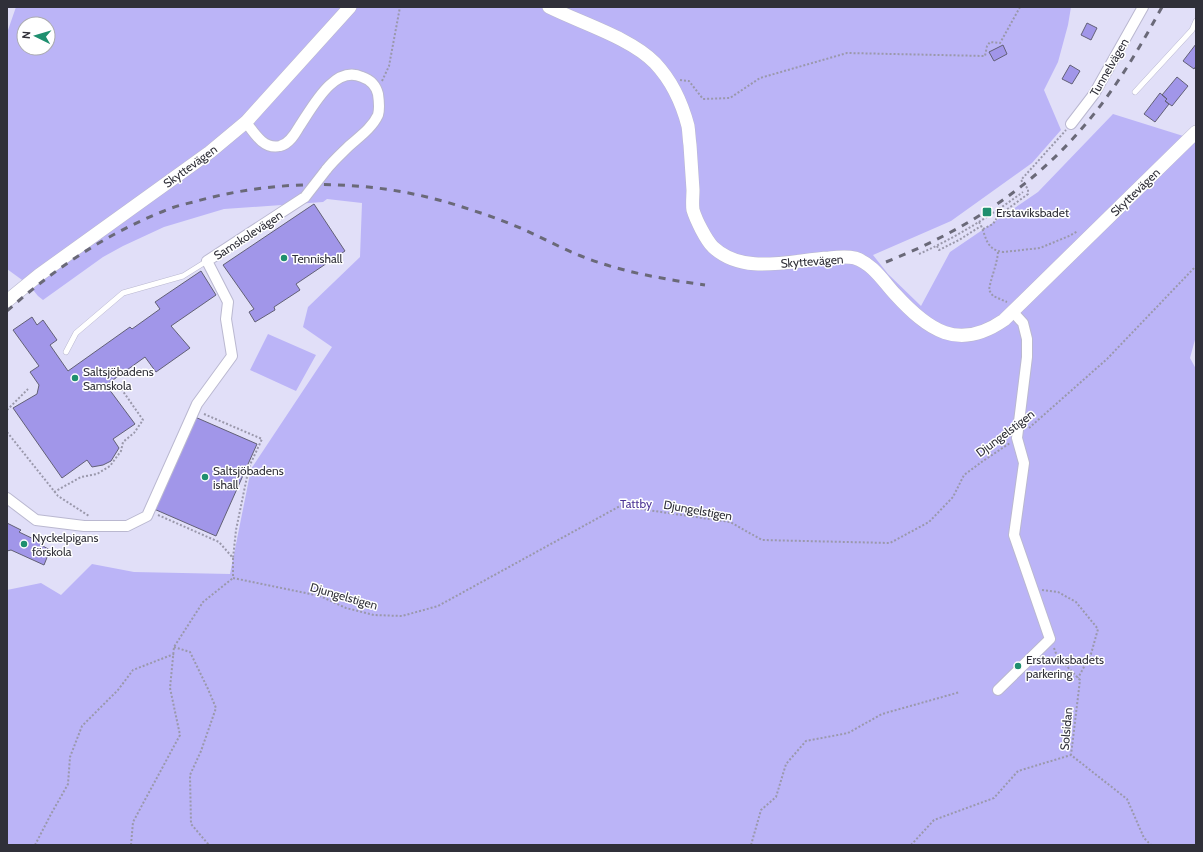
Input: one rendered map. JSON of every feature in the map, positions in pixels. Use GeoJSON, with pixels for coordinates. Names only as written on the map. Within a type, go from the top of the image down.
{"type":"FeatureCollection","features":[{"type":"Feature","properties":{"kind":"street","name":"Skyttevägen"},"geometry":{"type":"LineString","coordinates":[[7,301],[39,275],[210,152],[246,122],[350,7]]}},
{"type":"Feature","properties":{"kind":"street","name":"Skyttevägen"},"geometry":{"type":"LineString","coordinates":[[549,7],[631,44],[654,63],[674,88],[688,126],[692,166],[693,210],[706,239],[723,254],[732,259],[744,262],[766,264],[823,258],[854,258],[873,268],[895,294],[913,312],[930,327],[939,332],[962,336],[977,334],[991,329],[1196,132]]}},
{"type":"Feature","properties":{"kind":"street","name":"Tunnelvägen"},"geometry":{"type":"LineString","coordinates":[[1071,124],[1094,94],[1143,7]]}},
{"type":"Feature","properties":{"kind":"street"},"geometry":{"type":"LineString","coordinates":[[246,122],[263,143],[271,146],[280,146],[288,142],[327,88],[341,76],[361,76],[370,82],[377,91]]}},
{"type":"Feature","properties":{"kind":"street","name":"Samskolevägen"},"geometry":{"type":"LineString","coordinates":[[147,516],[198,404],[232,356],[226,319],[228,302],[207,262],[305,197],[337,157],[360,137],[376,118],[379,111],[377,91]]}},
{"type":"Feature","properties":{"kind":"street"},"geometry":{"type":"LineString","coordinates":[[998,690],[1050,639],[1014,535],[1024,463],[1016,438],[1027,358],[1027,339],[1023,323],[1012,308]]}},
{"type":"Feature","properties":{"kind":"street"},"geometry":{"type":"LineString","coordinates":[[7,498],[36,520],[105,527],[127,526],[147,516]]}},
{"type":"Feature","properties":{"kind":"lane"},"geometry":{"type":"LineString","coordinates":[[1135,92],[1192,30],[1196,21]]}},
{"type":"Feature","properties":{"kind":"lane"},"geometry":{"type":"LineString","coordinates":[[66,352],[76,333],[123,293],[183,276],[207,262]]}},
{"type":"Feature","properties":{"kind":"path"},"geometry":{"type":"LineString","coordinates":[[377,91],[389,66],[400,7]]}},
{"type":"Feature","properties":{"kind":"path"},"geometry":{"type":"LineString","coordinates":[[665,77],[689,81],[703,99],[730,98],[760,78],[847,53],[985,56],[987,46],[990,42],[1000,42],[1020,7]]}},
{"type":"Feature","properties":{"kind":"path"},"geometry":{"type":"LineString","coordinates":[[936,246],[938,250],[992,224],[998,216],[1028,194],[1028,189],[1021,180],[1071,124]]}},
{"type":"Feature","properties":{"kind":"path"},"geometry":{"type":"LineString","coordinates":[[919,254],[994,214],[1023,192]]}},
{"type":"Feature","properties":{"kind":"path"},"geometry":{"type":"LineString","coordinates":[[979,222],[982,228],[983,236],[991,248],[1004,252],[1040,248],[1069,236],[1081,229]]}},
{"type":"Feature","properties":{"kind":"path"},"geometry":{"type":"LineString","coordinates":[[998,251],[997,263],[990,282],[989,290],[993,296],[1012,308]]}},
{"type":"Feature","properties":{"kind":"path","name":"Djungelstigen"},"geometry":{"type":"LineString","coordinates":[[233,578],[320,596],[346,608],[374,615],[402,616],[438,606],[620,506],[730,522],[762,540],[890,543],[929,522],[953,497],[964,475],[1016,438],[1107,359],[1196,266]]}},
{"type":"Feature","properties":{"kind":"path"},"geometry":{"type":"LineString","coordinates":[[54,492],[81,477],[97,474],[110,466],[121,450],[123,442],[134,434],[143,420],[120,387]]}},
{"type":"Feature","properties":{"kind":"path"},"geometry":{"type":"LineString","coordinates":[[7,410],[28,388]]}},
{"type":"Feature","properties":{"kind":"path"},"geometry":{"type":"LineString","coordinates":[[131,845],[133,822],[180,735],[170,688],[174,647],[203,602],[233,578],[233,558],[236,530],[249,468],[262,439],[195,410]]}},
{"type":"Feature","properties":{"kind":"path"},"geometry":{"type":"LineString","coordinates":[[7,432],[58,496],[105,527]]}},
{"type":"Feature","properties":{"kind":"path"},"geometry":{"type":"LineString","coordinates":[[147,516],[154,513],[219,542],[233,558]]}},
{"type":"Feature","properties":{"kind":"path"},"geometry":{"type":"LineString","coordinates":[[1033,589],[1058,592],[1076,602],[1098,629],[1091,654],[1078,678],[1057,656],[1050,639]]}},
{"type":"Feature","properties":{"kind":"path"},"geometry":{"type":"LineString","coordinates":[[174,647],[190,652],[216,708],[201,751],[190,775],[191,824],[209,845]]}},
{"type":"Feature","properties":{"kind":"path"},"geometry":{"type":"LineString","coordinates":[[35,845],[68,784],[70,757],[82,726],[118,690],[133,670],[174,654]]}},
{"type":"Feature","properties":{"kind":"path","name":"Solsidan"},"geometry":{"type":"LineString","coordinates":[[1078,678],[1080,680],[1071,755],[1127,798],[1144,838],[1151,845]]}},
{"type":"Feature","properties":{"kind":"path"},"geometry":{"type":"LineString","coordinates":[[751,845],[761,810],[776,796],[786,764],[806,741],[848,733],[882,714],[960,692]]}},
{"type":"Feature","properties":{"kind":"path"},"geometry":{"type":"LineString","coordinates":[[911,845],[934,820],[994,798],[1018,771],[1071,755]]}},
{"type":"Feature","properties":{"kind":"green space","name":"Tattby"},"geometry":{"type":"Polygon","coordinates":[[[16,7],[1071,7],[1068,25],[1058,62],[1044,90],[1061,130],[1032,163],[951,221],[873,255],[888,274],[921,306],[950,252],[1038,192],[1113,114],[1196,140],[1196,336],[1190,358],[1196,369],[1196,845],[7,845],[7,590],[41,583],[61,595],[92,564],[134,572],[230,574],[251,469],[332,347],[303,327],[308,307],[360,257],[362,203],[327,199],[323,202],[224,209],[164,227],[103,257],[43,300],[29,285],[7,269],[7,33],[16,7]]]}},
{"type":"Feature","properties":{"kind":"green space"},"geometry":{"type":"Polygon","coordinates":[[[268,334],[316,355],[296,391],[250,370],[268,334]]]}},
{"type":"Feature","properties":{"kind":"building"},"geometry":{"type":"Polygon","coordinates":[[[1087,23],[1097,28],[1091,40],[1081,35],[1087,23]]]}},
{"type":"Feature","properties":{"kind":"building"},"geometry":{"type":"Polygon","coordinates":[[[1196,44],[1196,66],[1194,69],[1183,61],[1196,44]]]}},
{"type":"Feature","properties":{"kind":"building"},"geometry":{"type":"Polygon","coordinates":[[[1003,45],[1007,54],[994,61],[989,52],[1003,45]]]}},
{"type":"Feature","properties":{"kind":"building"},"geometry":{"type":"Polygon","coordinates":[[[1070,65],[1080,71],[1072,84],[1062,79],[1070,65]]]}},
{"type":"Feature","properties":{"kind":"building"},"geometry":{"type":"Polygon","coordinates":[[[1177,77],[1188,86],[1172,106],[1165,101],[1167,99],[1162,95],[1177,77]]]}},
{"type":"Feature","properties":{"kind":"building"},"geometry":{"type":"Polygon","coordinates":[[[1160,93],[1167,99],[1165,101],[1169,104],[1155,122],[1144,114],[1160,93]]]}},
{"type":"Feature","properties":{"kind":"building","name":"Tennishall"},"geometry":{"type":"Polygon","coordinates":[[[314,204],[345,251],[296,284],[300,290],[274,307],[275,310],[255,322],[249,312],[254,309],[223,265],[314,204]]]}},
{"type":"Feature","properties":{"kind":"building","name":"Saltsjöbadens Samskola"},"geometry":{"type":"Polygon","coordinates":[[[201,271],[216,295],[171,326],[190,348],[156,372],[145,357],[106,385],[135,424],[113,439],[119,448],[111,461],[103,465],[92,467],[87,460],[62,478],[13,408],[37,394],[39,385],[30,372],[39,366],[13,330],[32,317],[37,325],[43,320],[57,340],[50,345],[68,371],[130,327],[132,329],[160,309],[155,302],[201,271]]]}},
{"type":"Feature","properties":{"kind":"building","name":"Saltsjöbadens ishall"},"geometry":{"type":"Polygon","coordinates":[[[195,417],[257,444],[216,536],[154,509],[195,417]]]}},
{"type":"Feature","properties":{"kind":"building","name":"Nyckelpigans förskola"},"geometry":{"type":"Polygon","coordinates":[[[7,523],[21,530],[19,532],[42,543],[41,545],[50,550],[44,565],[11,550],[7,551],[7,523]]]}},
{"type":"Feature","properties":{"kind":"railway"},"geometry":{"type":"LineString","coordinates":[[886,262],[942,237],[968,222],[1018,189],[1041,170],[1084,126],[1106,98],[1135,54],[1162,7]]}},
{"type":"Feature","properties":{"kind":"railway"},"geometry":{"type":"LineString","coordinates":[[7,311],[43,281],[81,254],[122,230],[168,209],[229,194],[261,188],[294,185],[360,186],[424,196],[499,219],[596,262],[627,271],[705,285]]}},
{"type":"Feature","properties":{"kind":"place","name":"Erstaviksbadet"},"geometry":{"type":"Point","coordinates":[987,212]}},
{"type":"Feature","properties":{"kind":"place","name":"Tennishall"},"geometry":{"type":"Point","coordinates":[284,258]}},
{"type":"Feature","properties":{"kind":"place","name":"Saltsjöbadens Samskola"},"geometry":{"type":"Point","coordinates":[75,378]}},
{"type":"Feature","properties":{"kind":"place","name":"Saltsjöbadens ishall"},"geometry":{"type":"Point","coordinates":[205,477]}},
{"type":"Feature","properties":{"kind":"place","name":"Nyckelpigans förskola"},"geometry":{"type":"Point","coordinates":[24,544]}},
{"type":"Feature","properties":{"kind":"place","name":"Erstaviksbadets parkering"},"geometry":{"type":"Point","coordinates":[1018,666]}}]}
